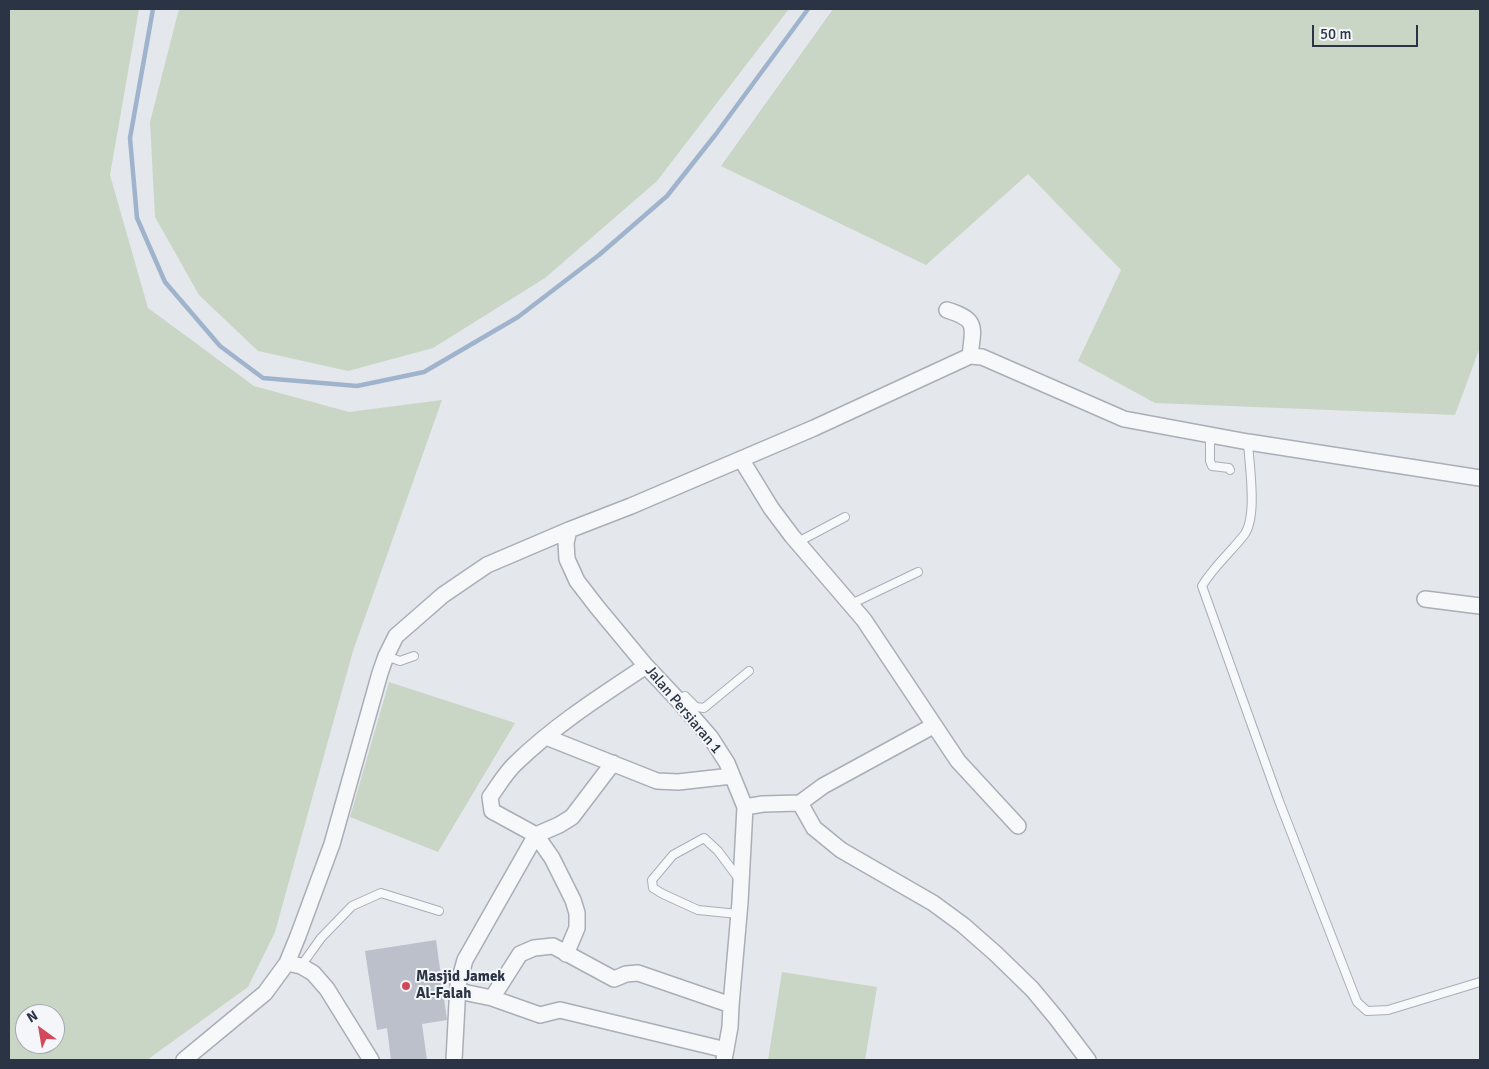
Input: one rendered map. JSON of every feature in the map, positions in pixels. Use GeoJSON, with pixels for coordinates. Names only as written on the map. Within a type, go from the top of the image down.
{"type":"FeatureCollection","features":[{"type":"Feature","properties":{"kind":"street"},"geometry":{"type":"LineString","coordinates":[[947,310],[968,318],[972,324],[970,356]]}},
{"type":"Feature","properties":{"kind":"street"},"geometry":{"type":"LineString","coordinates":[[184,1060],[265,993],[294,964],[298,936],[332,844],[386,656],[396,636],[442,595],[487,565],[814,428],[970,356],[982,357],[1124,419],[1248,442],[1480,478]]}},
{"type":"Feature","properties":{"kind":"street"},"geometry":{"type":"LineString","coordinates":[[741,459],[771,508],[864,620],[958,761],[1018,826]]}},
{"type":"Feature","properties":{"kind":"street","name":"Jalan Persiaran 1"},"geometry":{"type":"LineString","coordinates":[[568,530],[566,543],[568,559],[578,581],[646,666],[682,698],[727,763],[745,807],[732,1005],[725,1055]]}},
{"type":"Feature","properties":{"kind":"street"},"geometry":{"type":"LineString","coordinates":[[1425,599],[1480,606]]}},
{"type":"Feature","properties":{"kind":"street"},"geometry":{"type":"LineString","coordinates":[[566,954],[577,928],[577,913],[573,900],[556,867],[536,835],[492,811],[490,796],[514,764],[546,737],[576,713],[646,666]]}},
{"type":"Feature","properties":{"kind":"street"},"geometry":{"type":"LineString","coordinates":[[745,807],[763,804],[800,803],[823,786],[933,726]]}},
{"type":"Feature","properties":{"kind":"street"},"geometry":{"type":"LineString","coordinates":[[546,737],[657,781],[678,782],[732,776]]}},
{"type":"Feature","properties":{"kind":"street"},"geometry":{"type":"LineString","coordinates":[[454,1060],[458,985],[465,960],[536,835],[559,825],[572,816],[613,763]]}},
{"type":"Feature","properties":{"kind":"street"},"geometry":{"type":"LineString","coordinates":[[800,803],[814,828],[841,850],[869,864],[933,903],[963,925],[996,954],[1032,989],[1088,1060]]}},
{"type":"Feature","properties":{"kind":"street"},"geometry":{"type":"LineString","coordinates":[[492,998],[520,954],[534,948],[553,946],[614,979],[626,974],[638,973],[732,1005]]}},
{"type":"Feature","properties":{"kind":"street"},"geometry":{"type":"LineString","coordinates":[[294,964],[313,973],[327,988],[372,1060]]}},
{"type":"Feature","properties":{"kind":"street"},"geometry":{"type":"LineString","coordinates":[[458,991],[492,998],[540,1015],[560,1010],[725,1055]]}},
{"type":"Feature","properties":{"kind":"lane"},"geometry":{"type":"LineString","coordinates":[[1210,435],[1210,461],[1212,466],[1229,468],[1230,470]]}},
{"type":"Feature","properties":{"kind":"lane"},"geometry":{"type":"LineString","coordinates":[[1248,442],[1252,510],[1246,533],[1210,572],[1202,586],[1279,801],[1357,1002],[1367,1011],[1388,1010],[1480,982]]}},
{"type":"Feature","properties":{"kind":"lane"},"geometry":{"type":"LineString","coordinates":[[798,542],[846,517]]}},
{"type":"Feature","properties":{"kind":"lane"},"geometry":{"type":"LineString","coordinates":[[851,604],[918,572]]}},
{"type":"Feature","properties":{"kind":"lane"},"geometry":{"type":"LineString","coordinates":[[386,656],[400,661],[414,656]]}},
{"type":"Feature","properties":{"kind":"lane"},"geometry":{"type":"LineString","coordinates":[[682,698],[696,707],[704,708],[749,671]]}},
{"type":"Feature","properties":{"kind":"lane"},"geometry":{"type":"LineString","coordinates":[[738,914],[698,910],[662,894],[653,888],[652,880],[673,855],[704,838],[718,851],[741,881]]}},
{"type":"Feature","properties":{"kind":"lane"},"geometry":{"type":"LineString","coordinates":[[294,964],[352,906],[381,893],[439,911]]}},
{"type":"Feature","properties":{"kind":"green space"},"geometry":{"type":"Polygon","coordinates":[[[9,9],[139,9],[110,175],[148,308],[254,386],[349,412],[442,400],[353,651],[275,932],[248,987],[147,1060],[9,1060],[9,9]]]}},
{"type":"Feature","properties":{"kind":"green space"},"geometry":{"type":"Polygon","coordinates":[[[179,9],[789,9],[657,181],[545,278],[433,348],[348,371],[258,351],[199,295],[155,217],[150,122],[179,9]]]}},
{"type":"Feature","properties":{"kind":"green space"},"geometry":{"type":"Polygon","coordinates":[[[833,9],[1480,9],[1480,347],[1455,415],[1155,403],[1078,361],[1121,270],[1028,174],[926,265],[721,166],[833,9]]]}},
{"type":"Feature","properties":{"kind":"green space"},"geometry":{"type":"Polygon","coordinates":[[[389,682],[515,723],[438,852],[350,817],[389,682]]]}},
{"type":"Feature","properties":{"kind":"green space"},"geometry":{"type":"Polygon","coordinates":[[[782,972],[877,987],[865,1060],[768,1060],[782,972]]]}},
{"type":"Feature","properties":{"kind":"building","name":"Masjid Jamek Al-Falah"},"geometry":{"type":"Polygon","coordinates":[[[436,940],[447,1020],[422,1024],[427,1060],[391,1060],[387,1028],[377,1030],[365,951],[436,940]]]}},
{"type":"Feature","properties":{"kind":"waterway"},"geometry":{"type":"LineString","coordinates":[[153,9],[130,138],[137,218],[165,282],[220,346],[263,378],[357,386],[424,372],[518,317],[599,255],[667,196],[716,134],[808,9]]}},
{"type":"Feature","properties":{"kind":"place","name":"Masjid Jamek Al-Falah"},"geometry":{"type":"Point","coordinates":[406,986]}}]}
